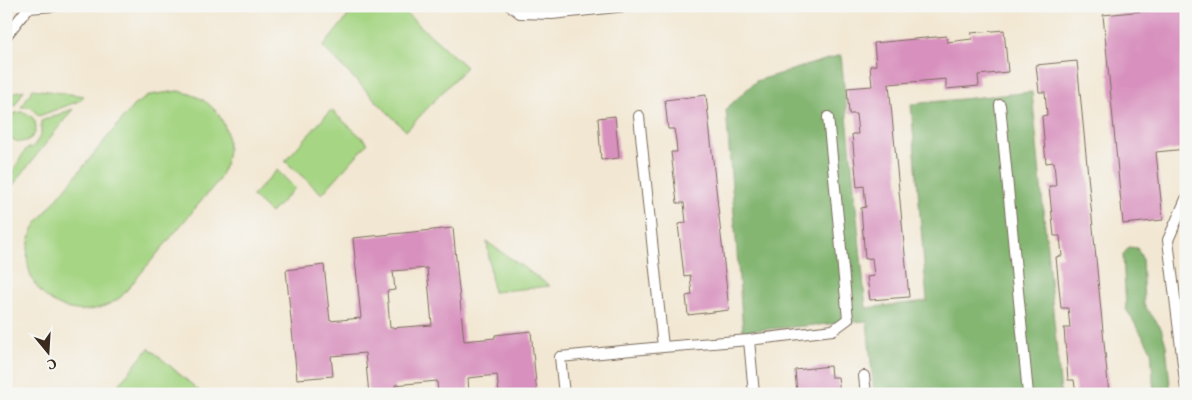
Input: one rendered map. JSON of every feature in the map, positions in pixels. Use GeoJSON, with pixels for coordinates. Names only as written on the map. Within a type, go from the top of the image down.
{"type":"FeatureCollection","features":[{"type":"Feature","properties":{"kind":"lane"},"geometry":{"type":"LineString","coordinates":[[6,36],[28,8],[54,6]]}},
{"type":"Feature","properties":{"kind":"lane"},"geometry":{"type":"LineString","coordinates":[[511,6],[520,13],[552,14],[626,6]]}},
{"type":"Feature","properties":{"kind":"lane"},"geometry":{"type":"LineString","coordinates":[[1000,105],[1028,394]]}},
{"type":"Feature","properties":{"kind":"lane"},"geometry":{"type":"LineString","coordinates":[[638,116],[663,347]]}},
{"type":"Feature","properties":{"kind":"lane"},"geometry":{"type":"LineString","coordinates":[[564,394],[560,357],[749,340],[833,330],[848,319],[828,117]]}},
{"type":"Feature","properties":{"kind":"lane"},"geometry":{"type":"LineString","coordinates":[[1186,199],[1168,240],[1186,389]]}},
{"type":"Feature","properties":{"kind":"lane"},"geometry":{"type":"LineString","coordinates":[[749,340],[754,394]]}},
{"type":"Feature","properties":{"kind":"lane"},"geometry":{"type":"LineString","coordinates":[[864,376],[866,394]]}},
{"type":"Feature","properties":{"kind":"green space"},"geometry":{"type":"Polygon","coordinates":[[[356,6],[398,6],[466,67],[406,131],[323,47],[356,6]]]}},
{"type":"Feature","properties":{"kind":"green space"},"geometry":{"type":"Polygon","coordinates":[[[841,55],[866,308],[927,301],[911,104],[1032,92],[1061,394],[874,394],[867,321],[743,331],[726,109],[756,81],[841,55]]]}},
{"type":"Feature","properties":{"kind":"green space"},"geometry":{"type":"Polygon","coordinates":[[[33,89],[84,96],[79,101],[39,116],[30,107],[21,107],[33,89]]]}},
{"type":"Feature","properties":{"kind":"green space"},"geometry":{"type":"Polygon","coordinates":[[[24,90],[14,107],[6,113],[6,99],[16,92],[24,90]]]}},
{"type":"Feature","properties":{"kind":"green space"},"geometry":{"type":"Polygon","coordinates":[[[178,91],[207,103],[224,124],[228,152],[225,166],[218,181],[121,297],[101,307],[80,310],[62,307],[46,297],[35,283],[28,266],[28,246],[36,224],[134,105],[150,95],[178,91]]]}},
{"type":"Feature","properties":{"kind":"green space"},"geometry":{"type":"Polygon","coordinates":[[[73,109],[6,194],[10,176],[26,149],[33,147],[41,135],[41,121],[73,109]]]}},
{"type":"Feature","properties":{"kind":"green space"},"geometry":{"type":"Polygon","coordinates":[[[331,110],[368,143],[322,194],[285,161],[331,110]]]}},
{"type":"Feature","properties":{"kind":"green space"},"geometry":{"type":"Polygon","coordinates":[[[21,112],[31,117],[36,127],[31,137],[21,142],[11,137],[6,127],[11,117],[21,112]]]}},
{"type":"Feature","properties":{"kind":"green space"},"geometry":{"type":"Polygon","coordinates":[[[277,170],[295,188],[271,213],[252,196],[277,170]]]}},
{"type":"Feature","properties":{"kind":"green space"},"geometry":{"type":"Polygon","coordinates":[[[487,242],[550,286],[493,292],[487,242]]]}},
{"type":"Feature","properties":{"kind":"green space"},"geometry":{"type":"Polygon","coordinates":[[[1129,247],[1137,248],[1142,258],[1144,305],[1161,328],[1166,345],[1171,394],[1154,394],[1151,350],[1126,309],[1123,255],[1129,247]]]}},
{"type":"Feature","properties":{"kind":"green space"},"geometry":{"type":"Polygon","coordinates":[[[149,348],[203,394],[131,394],[119,384],[149,348]]]}},
{"type":"Feature","properties":{"kind":"building"},"geometry":{"type":"Polygon","coordinates":[[[1186,7],[1186,149],[1156,152],[1163,220],[1123,224],[1103,15],[1186,7]]]}},
{"type":"Feature","properties":{"kind":"building"},"geometry":{"type":"Polygon","coordinates":[[[1004,30],[1008,72],[978,75],[979,86],[946,89],[946,79],[889,84],[909,297],[870,300],[867,277],[874,276],[872,258],[865,259],[861,208],[866,207],[864,186],[857,187],[852,134],[858,134],[856,114],[849,114],[847,88],[872,86],[870,66],[876,65],[874,43],[946,36],[947,42],[972,39],[971,33],[1004,30]]]}},
{"type":"Feature","properties":{"kind":"building"},"geometry":{"type":"Polygon","coordinates":[[[1077,61],[1109,394],[1076,394],[1074,380],[1068,380],[1064,328],[1070,328],[1068,308],[1061,308],[1056,257],[1062,256],[1060,236],[1054,236],[1049,186],[1056,186],[1054,162],[1046,163],[1042,116],[1047,115],[1045,92],[1039,92],[1036,65],[1077,61]]]}},
{"type":"Feature","properties":{"kind":"building"},"geometry":{"type":"Polygon","coordinates":[[[706,95],[729,310],[688,315],[686,296],[692,295],[690,275],[684,276],[678,224],[686,223],[684,203],[677,203],[671,152],[677,152],[676,141],[674,129],[668,129],[665,100],[706,95]]]}},
{"type":"Feature","properties":{"kind":"building"},"geometry":{"type":"Polygon","coordinates":[[[615,116],[619,158],[601,160],[598,118],[615,116]]]}},
{"type":"Feature","properties":{"kind":"building"},"geometry":{"type":"Polygon","coordinates":[[[453,228],[464,341],[495,338],[495,335],[531,331],[537,394],[499,394],[497,375],[468,378],[469,394],[438,394],[437,381],[395,385],[396,394],[369,394],[365,353],[331,356],[333,376],[297,379],[286,270],[324,265],[330,321],[361,318],[353,238],[453,228]],[[427,268],[393,271],[395,290],[387,291],[390,328],[432,325],[427,268]]]}},
{"type":"Feature","properties":{"kind":"building"},"geometry":{"type":"Polygon","coordinates":[[[830,366],[831,377],[838,377],[840,394],[797,394],[795,370],[830,366]]]}}]}
